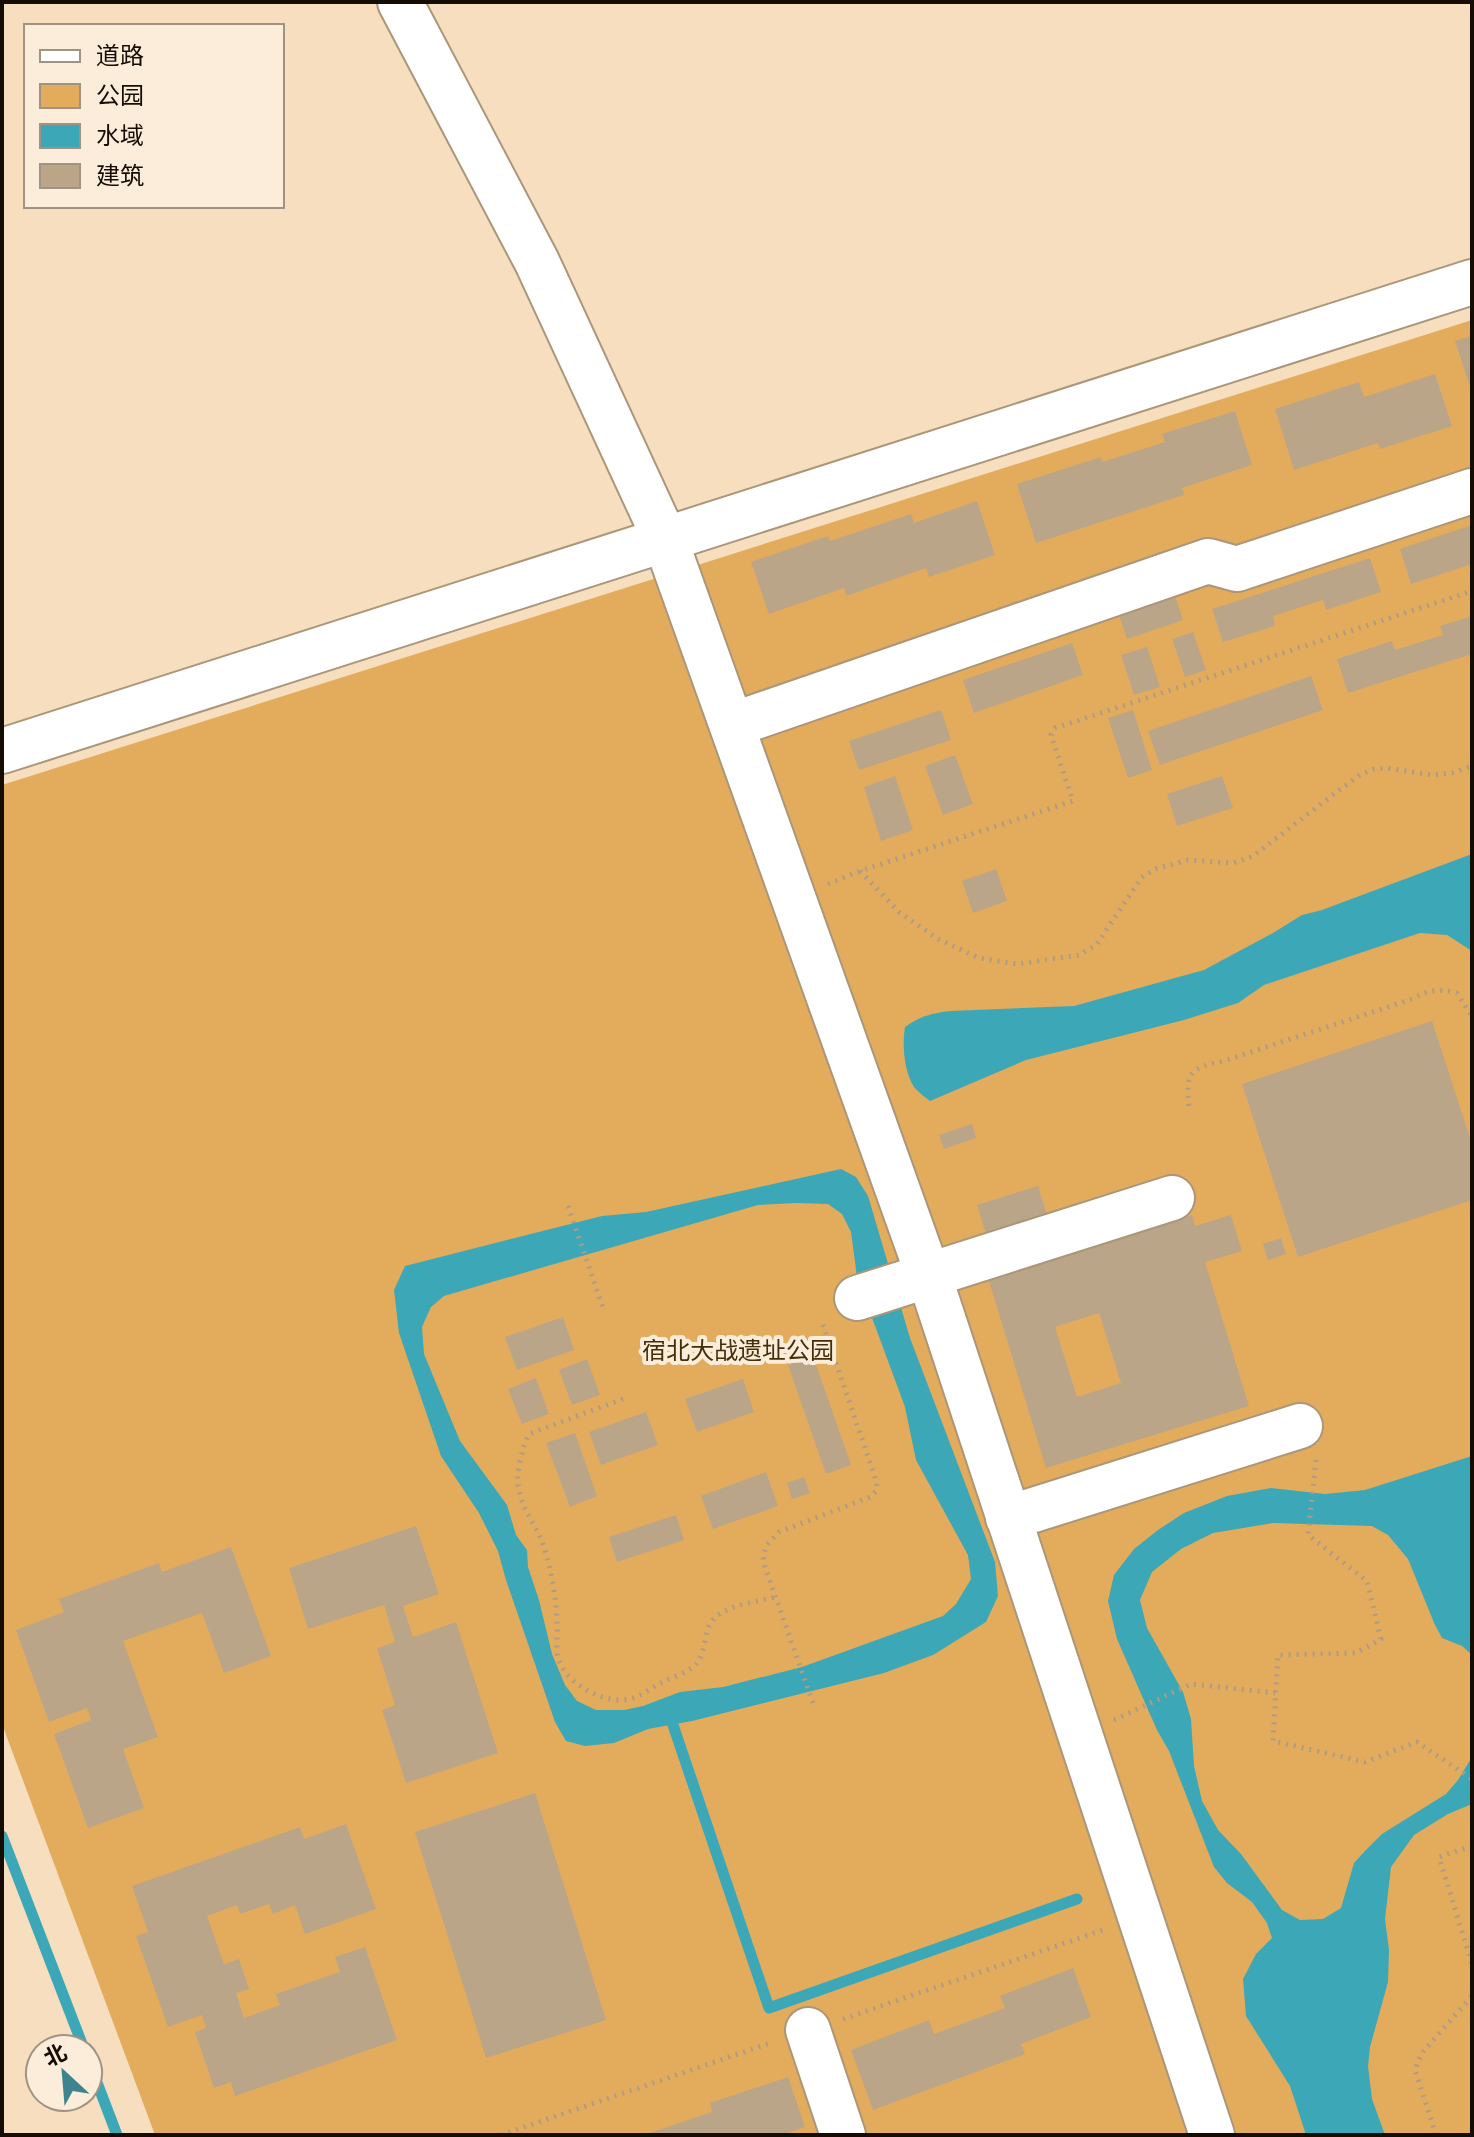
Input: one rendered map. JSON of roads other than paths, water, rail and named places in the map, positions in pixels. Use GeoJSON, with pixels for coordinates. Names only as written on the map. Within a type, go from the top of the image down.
{"type":"FeatureCollection","features":[{"type":"Feature","properties":{"kind":"street"},"geometry":{"type":"LineString","coordinates":[[400,2],[537,262],[665,539],[927,1275],[1212,2135]]}},
{"type":"Feature","properties":{"kind":"street"},"geometry":{"type":"LineString","coordinates":[[2,751],[1472,282]]}},
{"type":"Feature","properties":{"kind":"street"},"geometry":{"type":"LineString","coordinates":[[732,725],[1208,561],[1237,569],[1472,491]]}},
{"type":"Feature","properties":{"kind":"street"},"geometry":{"type":"LineString","coordinates":[[840,1310],[927,1275],[1172,1198]]}},
{"type":"Feature","properties":{"kind":"street"},"geometry":{"type":"LineString","coordinates":[[1008,1518],[1308,1438]]}},
{"type":"Feature","properties":{"kind":"street"},"geometry":{"type":"LineString","coordinates":[[808,2030],[843,2135]]}},
{"type":"Feature","properties":{"kind":"water"},"geometry":{"type":"Polygon","coordinates":[[[1472,854],[1472,951],[1447,935],[1420,933],[1264,985],[1238,1003],[1026,1060],[930,1101],[911,1081],[905,1058],[905,1027],[921,1018],[951,1011],[1074,1006],[1204,970],[1302,915],[1472,854]]]}},
{"type":"Feature","properties":{"kind":"water"},"geometry":{"type":"Polygon","coordinates":[[[841,1169],[856,1177],[868,1196],[910,1338],[995,1562],[998,1596],[986,1622],[933,1655],[884,1673],[648,1729],[614,1743],[585,1746],[566,1741],[555,1722],[498,1551],[479,1513],[441,1456],[399,1333],[394,1290],[405,1266],[602,1216],[646,1212],[841,1169]],[[828,1204],[758,1205],[444,1296],[431,1307],[422,1327],[424,1354],[460,1441],[507,1505],[516,1535],[527,1550],[528,1567],[552,1654],[565,1685],[577,1701],[596,1710],[624,1710],[680,1692],[723,1687],[802,1667],[943,1616],[956,1604],[971,1579],[968,1555],[916,1460],[905,1407],[857,1277],[851,1232],[842,1214],[828,1204]]]}},
{"type":"Feature","properties":{"kind":"water"},"geometry":{"type":"Polygon","coordinates":[[[1472,1456],[1472,1655],[1462,1646],[1442,1638],[1408,1559],[1388,1535],[1372,1526],[1273,1523],[1213,1533],[1181,1549],[1152,1572],[1140,1600],[1147,1628],[1183,1692],[1191,1719],[1194,1766],[1202,1801],[1218,1830],[1241,1854],[1282,1910],[1300,1920],[1323,1919],[1341,1908],[1354,1863],[1382,1834],[1446,1794],[1472,1757],[1472,1804],[1448,1814],[1414,1835],[1391,1867],[1385,1919],[1389,1950],[1388,1982],[1370,2047],[1368,2066],[1372,2099],[1385,2135],[1306,2135],[1290,2086],[1246,2016],[1243,1979],[1256,1954],[1272,1938],[1267,1923],[1252,1902],[1227,1883],[1214,1867],[1169,1751],[1117,1639],[1108,1601],[1114,1575],[1134,1549],[1158,1530],[1184,1513],[1227,1496],[1271,1488],[1325,1494],[1365,1490],[1472,1456]]]}},
{"type":"Feature","properties":{"kind":"waterway"},"geometry":{"type":"LineString","coordinates":[[673,1725],[769,2008],[1077,1899]]}},
{"type":"Feature","properties":{"kind":"waterway"},"geometry":{"type":"LineString","coordinates":[[2,1836],[78,2033]]}},
{"type":"Feature","properties":{"kind":"waterway"},"geometry":{"type":"LineString","coordinates":[[104,2101],[117,2135]]}},
{"type":"Feature","properties":{"kind":"park label","name":"宿北大战遗址公园"},"geometry":{"type":"Point","coordinates":[738,1351]}}]}
